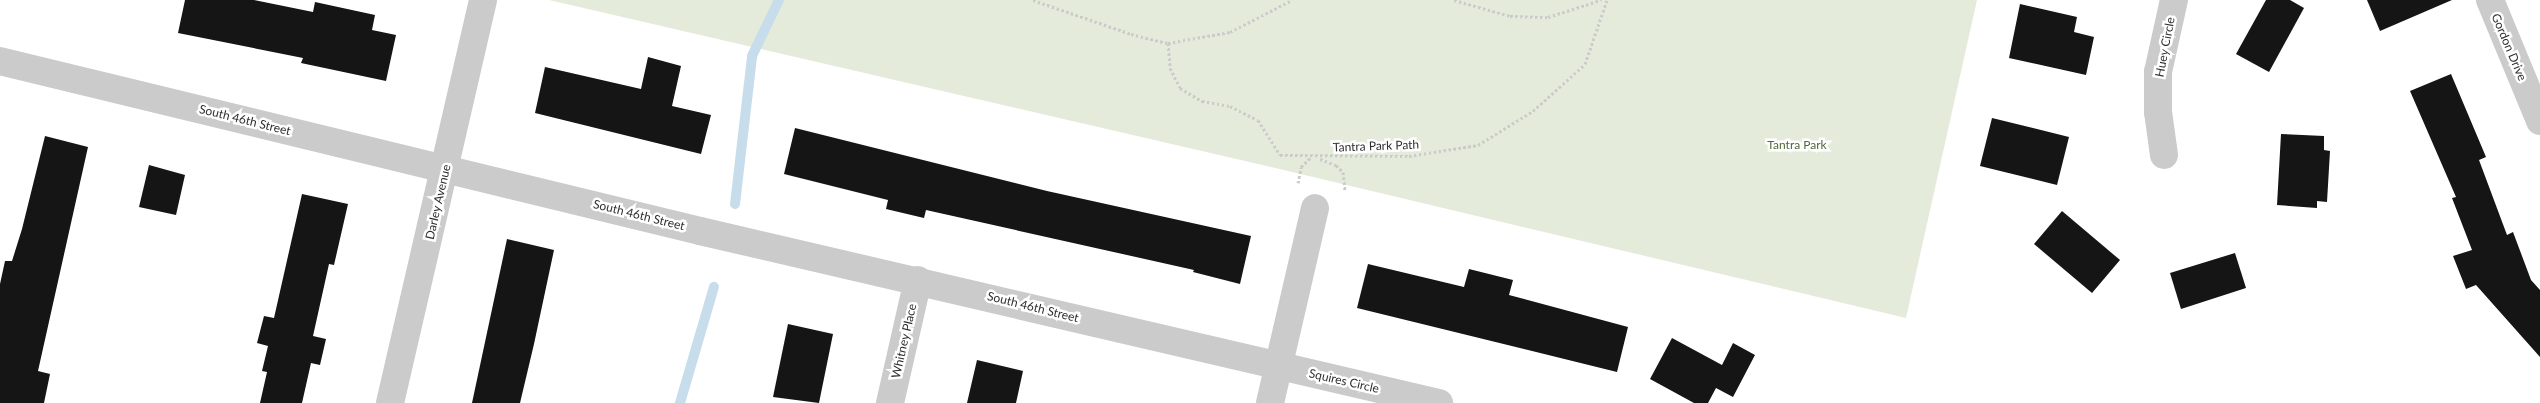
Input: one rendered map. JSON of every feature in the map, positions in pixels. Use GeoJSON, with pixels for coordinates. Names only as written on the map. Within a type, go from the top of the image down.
{"type":"FeatureCollection","features":[{"type":"Feature","properties":{"kind":"street","name":"Darley Avenue"},"geometry":{"type":"LineString","coordinates":[[390,403],[446,168],[483,0]]}},
{"type":"Feature","properties":{"kind":"street","name":"Huey Circle"},"geometry":{"type":"LineString","coordinates":[[2164,155],[2158,112],[2158,72],[2174,0]]}},
{"type":"Feature","properties":{"kind":"street","name":"Gordon Drive"},"geometry":{"type":"LineString","coordinates":[[2490,0],[2540,121]]}},
{"type":"Feature","properties":{"kind":"street","name":"South 46th Street"},"geometry":{"type":"LineString","coordinates":[[0,61],[1278,366]]}},
{"type":"Feature","properties":{"kind":"street"},"geometry":{"type":"LineString","coordinates":[[1270,403],[1315,208]]}},
{"type":"Feature","properties":{"kind":"street","name":"Whitney Place"},"geometry":{"type":"LineString","coordinates":[[890,403],[918,280]]}},
{"type":"Feature","properties":{"kind":"street","name":"Squires Circle"},"geometry":{"type":"LineString","coordinates":[[1278,366],[1439,403]]}},
{"type":"Feature","properties":{"kind":"path"},"geometry":{"type":"LineString","coordinates":[[1033,0],[1131,34],[1168,43],[1230,32],[1292,0]]}},
{"type":"Feature","properties":{"kind":"path"},"geometry":{"type":"LineString","coordinates":[[1454,0],[1510,16],[1548,17],[1601,0]]}},
{"type":"Feature","properties":{"kind":"path","name":"Tantra Park Path"},"geometry":{"type":"LineString","coordinates":[[1168,43],[1170,68],[1180,88],[1202,101],[1230,106],[1258,120],[1280,155],[1312,157],[1409,156],[1478,145],[1533,111],[1585,64],[1608,0]]}},
{"type":"Feature","properties":{"kind":"path","name":"Tantra Park Path"},"geometry":{"type":"LineString","coordinates":[[1312,157],[1326,160],[1343,172],[1345,192]]}},
{"type":"Feature","properties":{"kind":"green space","name":"Tantra Park"},"geometry":{"type":"Polygon","coordinates":[[[549,0],[1977,0],[1906,318],[1271,167],[549,0]]]}},
{"type":"Feature","properties":{"kind":"building"},"geometry":{"type":"Polygon","coordinates":[[[185,0],[254,0],[313,12],[315,2],[375,15],[372,30],[396,35],[386,81],[301,63],[303,58],[178,33],[185,0]]]}},
{"type":"Feature","properties":{"kind":"building"},"geometry":{"type":"Polygon","coordinates":[[[2266,0],[2290,0],[2304,8],[2269,72],[2236,54],[2266,0]]]}},
{"type":"Feature","properties":{"kind":"building"},"geometry":{"type":"Polygon","coordinates":[[[2367,0],[2452,0],[2380,31],[2367,0]]]}},
{"type":"Feature","properties":{"kind":"building"},"geometry":{"type":"Polygon","coordinates":[[[2020,4],[2077,17],[2074,32],[2094,37],[2086,75],[2009,58],[2020,4]]]}},
{"type":"Feature","properties":{"kind":"building"},"geometry":{"type":"Polygon","coordinates":[[[648,57],[681,66],[672,106],[711,115],[701,154],[535,113],[545,67],[641,89],[648,57]]]}},
{"type":"Feature","properties":{"kind":"building"},"geometry":{"type":"Polygon","coordinates":[[[2451,74],[2486,157],[2479,160],[2507,235],[2513,232],[2531,280],[2540,290],[2540,357],[2476,285],[2466,289],[2453,256],[2472,250],[2452,198],[2456,197],[2410,91],[2451,74]]]}},
{"type":"Feature","properties":{"kind":"building"},"geometry":{"type":"Polygon","coordinates":[[[1992,118],[2069,137],[2057,185],[1980,166],[1992,118]]]}},
{"type":"Feature","properties":{"kind":"building"},"geometry":{"type":"Polygon","coordinates":[[[795,128],[1047,191],[1251,236],[1240,284],[1193,272],[1194,270],[926,210],[924,218],[886,209],[888,200],[784,174],[795,128]]]}},
{"type":"Feature","properties":{"kind":"building"},"geometry":{"type":"Polygon","coordinates":[[[2281,134],[2324,136],[2324,150],[2330,151],[2327,202],[2317,201],[2317,208],[2277,205],[2281,134]]]}},
{"type":"Feature","properties":{"kind":"building"},"geometry":{"type":"Polygon","coordinates":[[[45,136],[88,147],[38,371],[50,374],[44,403],[0,403],[0,284],[5,261],[12,261],[22,229],[45,136]]]}},
{"type":"Feature","properties":{"kind":"building"},"geometry":{"type":"Polygon","coordinates":[[[149,165],[185,175],[176,215],[139,207],[149,165]]]}},
{"type":"Feature","properties":{"kind":"building"},"geometry":{"type":"Polygon","coordinates":[[[302,194],[348,204],[334,265],[329,264],[313,336],[326,339],[320,365],[311,363],[302,403],[260,403],[267,372],[262,371],[268,346],[257,343],[264,316],[274,318],[302,194]]]}},
{"type":"Feature","properties":{"kind":"building"},"geometry":{"type":"Polygon","coordinates":[[[2062,211],[2120,260],[2092,293],[2034,244],[2062,211]]]}},
{"type":"Feature","properties":{"kind":"building"},"geometry":{"type":"Polygon","coordinates":[[[507,239],[554,250],[534,344],[520,403],[472,403],[507,239]]]}},
{"type":"Feature","properties":{"kind":"building"},"geometry":{"type":"Polygon","coordinates":[[[2235,253],[2246,288],[2181,309],[2170,273],[2235,253]]]}},
{"type":"Feature","properties":{"kind":"building"},"geometry":{"type":"Polygon","coordinates":[[[1368,264],[1464,287],[1469,269],[1513,280],[1509,295],[1628,327],[1617,372],[1357,308],[1368,264]]]}},
{"type":"Feature","properties":{"kind":"building"},"geometry":{"type":"Polygon","coordinates":[[[788,324],[833,334],[819,403],[773,397],[788,324]]]}},
{"type":"Feature","properties":{"kind":"building"},"geometry":{"type":"Polygon","coordinates":[[[1672,338],[1722,365],[1733,343],[1755,355],[1733,397],[1716,388],[1708,403],[1694,403],[1650,379],[1672,338]]]}},
{"type":"Feature","properties":{"kind":"building"},"geometry":{"type":"Polygon","coordinates":[[[977,360],[1023,371],[1016,403],[967,403],[977,360]]]}},
{"type":"Feature","properties":{"kind":"waterway"},"geometry":{"type":"LineString","coordinates":[[735,204],[752,56],[779,0]]}},
{"type":"Feature","properties":{"kind":"waterway"},"geometry":{"type":"LineString","coordinates":[[680,403],[714,287]]}}]}
